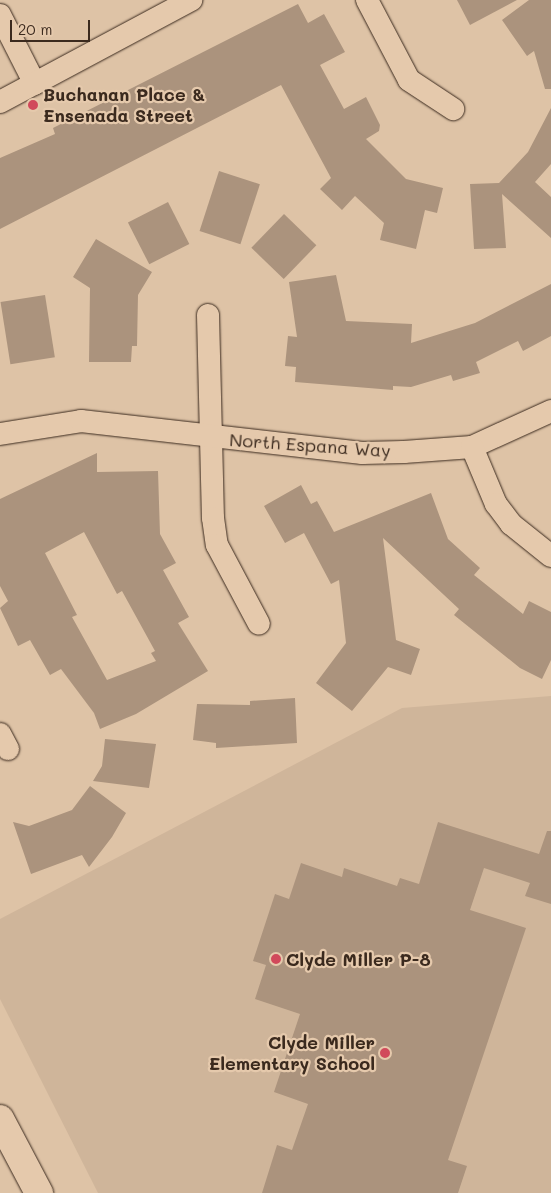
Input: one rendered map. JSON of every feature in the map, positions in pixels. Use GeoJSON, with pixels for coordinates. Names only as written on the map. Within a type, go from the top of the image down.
{"type":"FeatureCollection","features":[{"type":"Feature","properties":{"kind":"street"},"geometry":{"type":"LineString","coordinates":[[0,102],[191,0]]}},
{"type":"Feature","properties":{"kind":"street"},"geometry":{"type":"LineString","coordinates":[[366,0],[409,80],[453,109]]}},
{"type":"Feature","properties":{"kind":"street"},"geometry":{"type":"LineString","coordinates":[[0,15],[36,84]]}},
{"type":"Feature","properties":{"kind":"street","name":"North Espana Way"},"geometry":{"type":"LineString","coordinates":[[208,316],[211,438]]}},
{"type":"Feature","properties":{"kind":"street","name":"North Espana Way"},"geometry":{"type":"LineString","coordinates":[[0,434],[81,422],[211,438],[362,453],[472,446],[551,411]]}},
{"type":"Feature","properties":{"kind":"street"},"geometry":{"type":"LineString","coordinates":[[211,438],[217,545],[259,624]]}},
{"type":"Feature","properties":{"kind":"street"},"geometry":{"type":"LineString","coordinates":[[472,446],[496,504],[511,524],[551,556]]}},
{"type":"Feature","properties":{"kind":"street"},"geometry":{"type":"LineString","coordinates":[[0,1119],[39,1193]]}},
{"type":"Feature","properties":{"kind":"shaded area","name":"Clyde Miller P-8"},"geometry":{"type":"Polygon","coordinates":[[[551,696],[551,1193],[98,1193],[0,999],[0,919],[402,708],[551,696]]]}},
{"type":"Feature","properties":{"kind":"building"},"geometry":{"type":"Polygon","coordinates":[[[457,0],[517,0],[470,25],[457,0]]]}},
{"type":"Feature","properties":{"kind":"building"},"geometry":{"type":"Polygon","coordinates":[[[529,0],[551,0],[551,89],[545,89],[534,51],[527,56],[502,20],[529,0]]]}},
{"type":"Feature","properties":{"kind":"building"},"geometry":{"type":"Polygon","coordinates":[[[298,4],[308,23],[324,14],[345,52],[320,65],[344,109],[366,97],[380,125],[379,131],[366,139],[406,179],[443,188],[437,213],[425,210],[416,249],[380,240],[384,223],[355,196],[342,210],[320,189],[331,178],[281,85],[0,229],[0,158],[55,134],[53,128],[298,4]]]}},
{"type":"Feature","properties":{"kind":"building"},"geometry":{"type":"Polygon","coordinates":[[[551,108],[551,164],[535,182],[551,197],[551,238],[502,194],[506,248],[474,249],[470,184],[499,183],[528,152],[551,108]]]}},
{"type":"Feature","properties":{"kind":"building"},"geometry":{"type":"Polygon","coordinates":[[[219,171],[260,184],[240,244],[200,231],[219,171]]]}},
{"type":"Feature","properties":{"kind":"building"},"geometry":{"type":"Polygon","coordinates":[[[168,202],[189,244],[149,264],[128,222],[168,202]]]}},
{"type":"Feature","properties":{"kind":"building"},"geometry":{"type":"Polygon","coordinates":[[[284,214],[316,245],[284,279],[251,248],[284,214]]]}},
{"type":"Feature","properties":{"kind":"building"},"geometry":{"type":"Polygon","coordinates":[[[96,239],[152,272],[138,295],[137,346],[132,346],[131,362],[89,362],[90,288],[73,277],[96,239]]]}},
{"type":"Feature","properties":{"kind":"building"},"geometry":{"type":"Polygon","coordinates":[[[336,275],[346,321],[412,324],[411,343],[475,323],[551,284],[551,336],[523,351],[518,341],[476,362],[480,373],[453,381],[451,375],[411,387],[393,386],[393,390],[295,382],[296,367],[285,366],[288,336],[297,337],[289,282],[336,275]]]}},
{"type":"Feature","properties":{"kind":"building"},"geometry":{"type":"Polygon","coordinates":[[[45,295],[55,357],[10,364],[1,302],[45,295]]]}},
{"type":"Feature","properties":{"kind":"building"},"geometry":{"type":"Polygon","coordinates":[[[97,453],[97,472],[158,471],[160,534],[176,563],[163,570],[189,617],[178,623],[208,671],[136,714],[100,729],[94,713],[61,669],[50,675],[30,640],[18,646],[0,608],[8,601],[0,586],[0,499],[97,453]],[[84,532],[45,553],[77,615],[72,617],[107,680],[156,661],[151,653],[155,651],[122,591],[117,594],[84,532]]]}},
{"type":"Feature","properties":{"kind":"building"},"geometry":{"type":"Polygon","coordinates":[[[301,485],[311,504],[317,501],[334,532],[431,493],[448,539],[480,568],[474,575],[523,614],[529,601],[551,612],[551,660],[542,679],[520,668],[454,615],[459,609],[383,538],[396,640],[420,649],[411,675],[388,667],[352,711],[316,683],[346,643],[339,580],[331,584],[304,533],[285,543],[264,506],[301,485]]]}},
{"type":"Feature","properties":{"kind":"building"},"geometry":{"type":"Polygon","coordinates":[[[295,698],[297,743],[216,748],[216,743],[193,740],[197,704],[250,705],[250,701],[295,698]]]}},
{"type":"Feature","properties":{"kind":"building"},"geometry":{"type":"Polygon","coordinates":[[[105,739],[156,744],[149,788],[93,781],[102,766],[105,739]]]}},
{"type":"Feature","properties":{"kind":"building"},"geometry":{"type":"Polygon","coordinates":[[[90,786],[126,813],[112,837],[89,867],[82,855],[31,874],[13,822],[29,826],[72,810],[90,786]]]}},
{"type":"Feature","properties":{"kind":"building","name":"Clyde Miller Elementary School"},"geometry":{"type":"Polygon","coordinates":[[[438,822],[539,854],[547,831],[551,831],[551,904],[525,896],[530,883],[484,868],[470,910],[526,928],[448,1160],[467,1166],[458,1193],[262,1193],[277,1145],[292,1150],[308,1104],[274,1092],[300,1014],[255,999],[266,965],[253,961],[275,894],[289,899],[301,863],[342,877],[344,868],[397,886],[400,878],[419,884],[438,822]]]}},
{"type":"Feature","properties":{"kind":"place","name":"Buchanan Place & Ensenada Street"},"geometry":{"type":"Point","coordinates":[33,105]}},
{"type":"Feature","properties":{"kind":"place","name":"Clyde Miller P-8"},"geometry":{"type":"Point","coordinates":[276,959]}},
{"type":"Feature","properties":{"kind":"place","name":"Clyde Miller Elementary School"},"geometry":{"type":"Point","coordinates":[385,1053]}}]}
